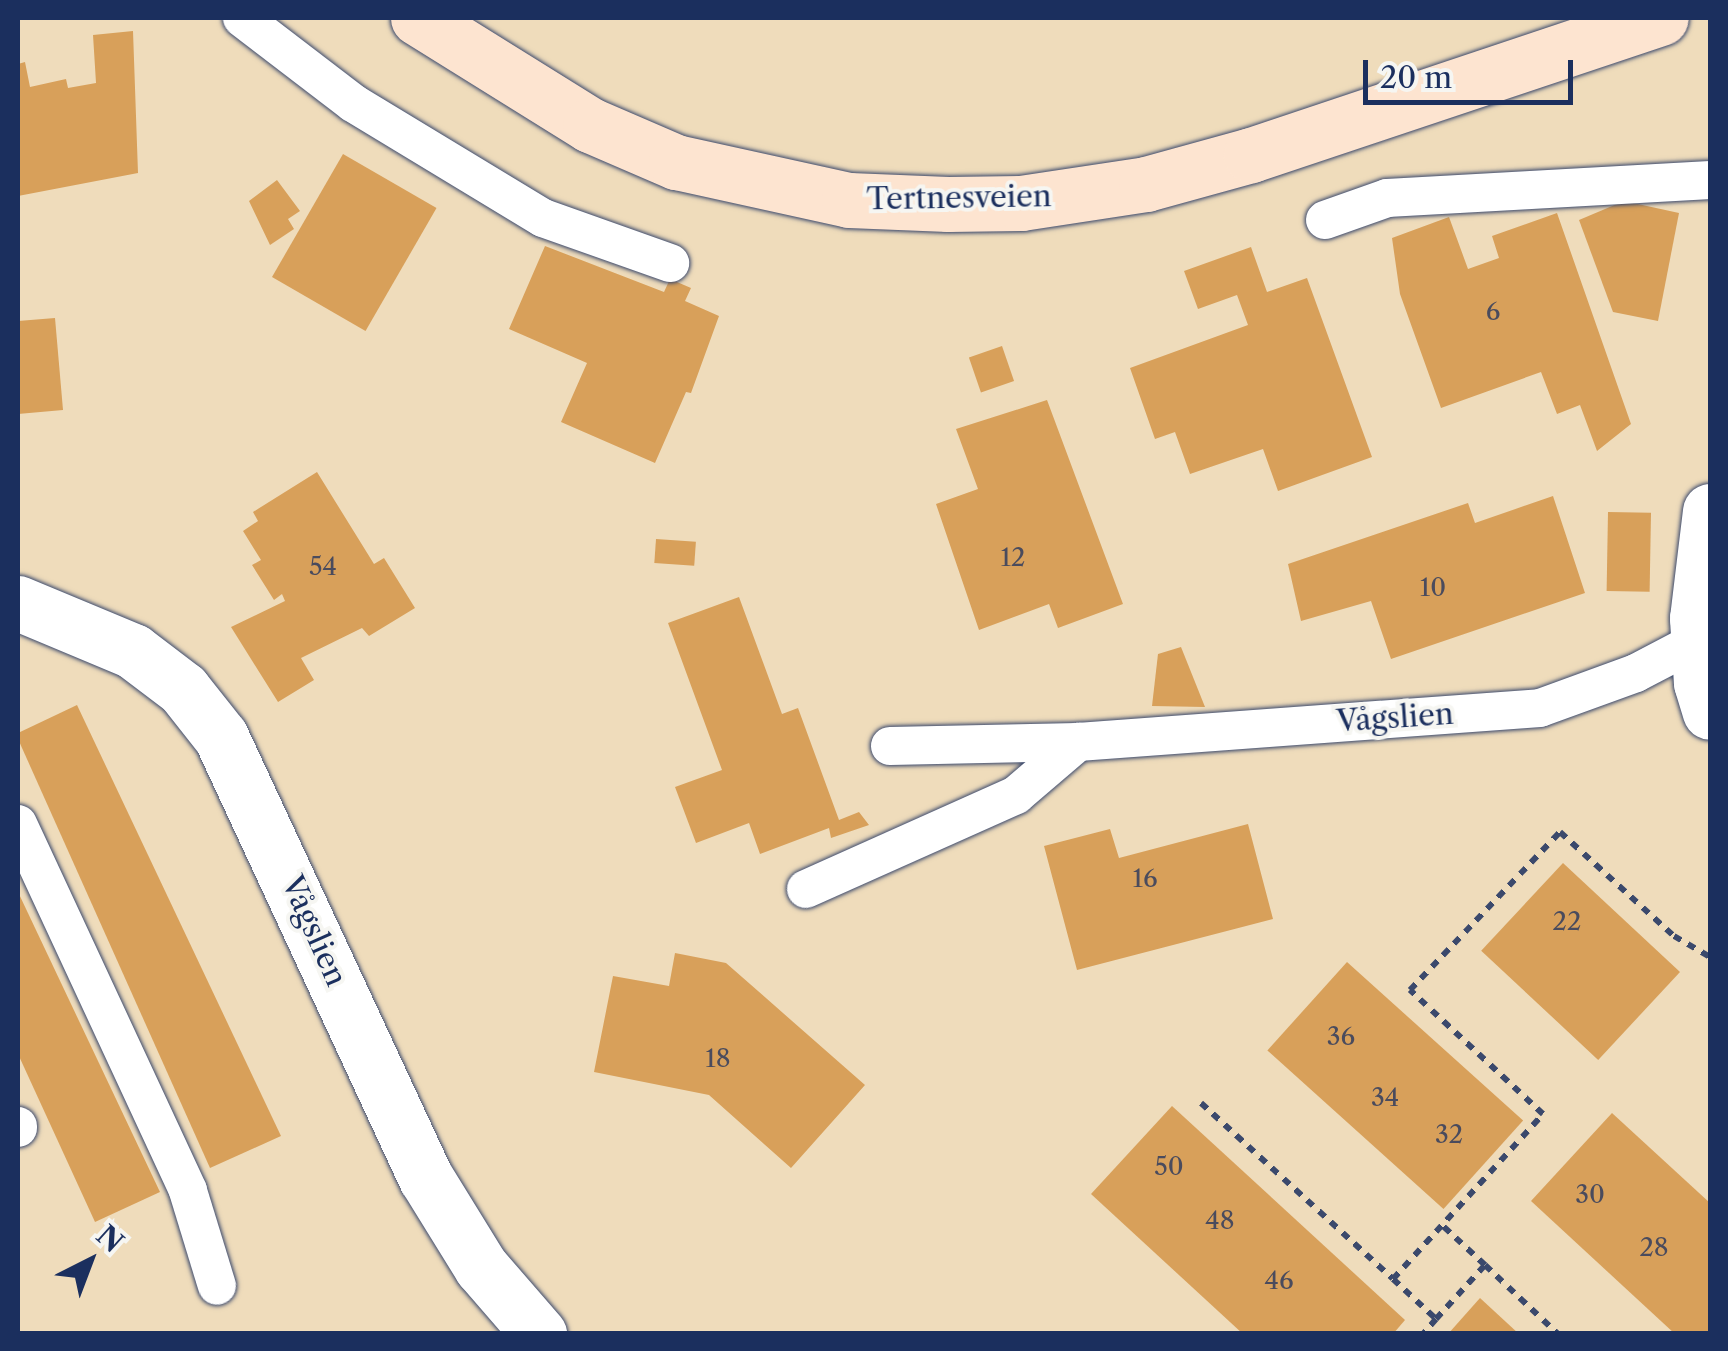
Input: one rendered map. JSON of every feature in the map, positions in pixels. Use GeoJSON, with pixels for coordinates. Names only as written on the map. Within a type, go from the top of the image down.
{"type":"FeatureCollection","features":[{"type":"Feature","properties":{"kind":"main road","name":"Tertnesveien"},"geometry":{"type":"LineString","coordinates":[[418,18],[590,125],[676,162],[768,186],[928,204],[1021,202],[1146,184],[1661,18]]}},
{"type":"Feature","properties":{"kind":"street"},"geometry":{"type":"LineString","coordinates":[[1710,511],[1699,640],[1710,712]]}},
{"type":"Feature","properties":{"kind":"street","name":"Vågslien"},"geometry":{"type":"LineString","coordinates":[[18,603],[133,652],[183,689],[221,737],[426,1178],[482,1266],[539,1334]]}},
{"type":"Feature","properties":{"kind":"lane"},"geometry":{"type":"LineString","coordinates":[[242,18],[353,103],[543,218],[670,263]]}},
{"type":"Feature","properties":{"kind":"lane"},"geometry":{"type":"LineString","coordinates":[[1325,220],[1388,198],[1710,180]]}},
{"type":"Feature","properties":{"kind":"lane","name":"Vågslien"},"geometry":{"type":"LineString","coordinates":[[890,746],[1078,742],[1540,708],[1636,673],[1699,640]]}},
{"type":"Feature","properties":{"kind":"lane"},"geometry":{"type":"LineString","coordinates":[[806,888],[1016,796],[1078,742]]}},
{"type":"Feature","properties":{"kind":"lane"},"geometry":{"type":"LineString","coordinates":[[18,824],[188,1191],[217,1286]]}},
{"type":"Feature","properties":{"kind":"path"},"geometry":{"type":"LineString","coordinates":[[1393,1279],[1544,1114],[1410,990],[1560,832],[1674,936],[1710,956]]}},
{"type":"Feature","properties":{"kind":"path"},"geometry":{"type":"LineString","coordinates":[[1201,1104],[1436,1320]]}},
{"type":"Feature","properties":{"kind":"path"},"geometry":{"type":"LineString","coordinates":[[1442,1225],[1558,1334]]}},
{"type":"Feature","properties":{"kind":"path"},"geometry":{"type":"LineString","coordinates":[[1423,1334],[1485,1265]]}},
{"type":"Feature","properties":{"kind":"building"},"geometry":{"type":"Polygon","coordinates":[[[133,31],[138,173],[18,196],[18,64],[25,62],[30,87],[66,79],[68,88],[96,83],[93,35],[133,31]]]}},
{"type":"Feature","properties":{"kind":"building"},"geometry":{"type":"Polygon","coordinates":[[[343,154],[437,208],[366,331],[272,277],[343,154]]]}},
{"type":"Feature","properties":{"kind":"building"},"geometry":{"type":"Polygon","coordinates":[[[277,180],[300,211],[288,219],[294,229],[270,245],[249,201],[277,180]]]}},
{"type":"Feature","properties":{"kind":"building"},"geometry":{"type":"Polygon","coordinates":[[[1624,201],[1679,213],[1658,321],[1613,312],[1579,220],[1624,201]]]}},
{"type":"Feature","properties":{"kind":"building"},"geometry":{"type":"Polygon","coordinates":[[[1557,213],[1631,424],[1597,451],[1580,405],[1557,414],[1541,372],[1441,408],[1400,294],[1392,238],[1449,217],[1468,269],[1499,258],[1492,236],[1557,213]]]}},
{"type":"Feature","properties":{"kind":"building"},"geometry":{"type":"Polygon","coordinates":[[[545,246],[664,292],[670,279],[691,288],[685,301],[719,316],[691,393],[686,392],[655,463],[561,422],[587,363],[509,329],[545,246]]]}},
{"type":"Feature","properties":{"kind":"building"},"geometry":{"type":"Polygon","coordinates":[[[1251,247],[1267,292],[1307,278],[1372,457],[1278,491],[1263,449],[1190,474],[1175,432],[1155,439],[1130,368],[1248,325],[1237,295],[1198,309],[1184,271],[1251,247]]]}},
{"type":"Feature","properties":{"kind":"building"},"geometry":{"type":"Polygon","coordinates":[[[55,318],[63,410],[18,414],[18,321],[55,318]]]}},
{"type":"Feature","properties":{"kind":"building"},"geometry":{"type":"Polygon","coordinates":[[[1002,346],[1014,381],[981,392],[969,357],[1002,346]]]}},
{"type":"Feature","properties":{"kind":"building"},"geometry":{"type":"Polygon","coordinates":[[[1047,400],[1123,604],[1058,628],[1049,604],[979,630],[936,504],[978,489],[956,429],[1047,400]]]}},
{"type":"Feature","properties":{"kind":"building"},"geometry":{"type":"Polygon","coordinates":[[[317,472],[374,564],[384,558],[415,608],[369,636],[362,628],[301,658],[314,680],[278,702],[231,627],[285,601],[282,594],[274,600],[252,565],[261,560],[243,531],[258,521],[253,512],[317,472]]]}},
{"type":"Feature","properties":{"kind":"building"},"geometry":{"type":"Polygon","coordinates":[[[1553,496],[1585,593],[1391,659],[1371,601],[1301,621],[1288,564],[1468,503],[1475,523],[1553,496]]]}},
{"type":"Feature","properties":{"kind":"building"},"geometry":{"type":"Polygon","coordinates":[[[1608,512],[1651,513],[1650,592],[1607,591],[1608,512]]]}},
{"type":"Feature","properties":{"kind":"building"},"geometry":{"type":"Polygon","coordinates":[[[656,539],[696,542],[694,566],[654,563],[656,539]]]}},
{"type":"Feature","properties":{"kind":"building"},"geometry":{"type":"Polygon","coordinates":[[[739,597],[782,714],[798,708],[839,820],[859,812],[869,825],[831,838],[829,828],[760,854],[749,823],[696,843],[675,787],[722,770],[668,623],[739,597]]]}},
{"type":"Feature","properties":{"kind":"building"},"geometry":{"type":"Polygon","coordinates":[[[1181,647],[1205,707],[1152,706],[1158,654],[1181,647]]]}},
{"type":"Feature","properties":{"kind":"building"},"geometry":{"type":"Polygon","coordinates":[[[77,705],[281,1136],[210,1168],[18,739],[18,733],[77,705]]]}},
{"type":"Feature","properties":{"kind":"building"},"geometry":{"type":"Polygon","coordinates":[[[1248,824],[1273,919],[1077,970],[1044,846],[1110,829],[1119,858],[1248,824]]]}},
{"type":"Feature","properties":{"kind":"building"},"geometry":{"type":"Polygon","coordinates":[[[1563,863],[1680,972],[1598,1060],[1481,951],[1563,863]]]}},
{"type":"Feature","properties":{"kind":"building"},"geometry":{"type":"Polygon","coordinates":[[[18,892],[160,1192],[95,1222],[18,1054],[18,892]]]}},
{"type":"Feature","properties":{"kind":"building"},"geometry":{"type":"Polygon","coordinates":[[[675,953],[726,963],[865,1085],[791,1168],[709,1095],[594,1072],[613,976],[669,986],[675,953]]]}},
{"type":"Feature","properties":{"kind":"building"},"geometry":{"type":"Polygon","coordinates":[[[1347,962],[1523,1121],[1443,1209],[1267,1050],[1347,962]]]}},
{"type":"Feature","properties":{"kind":"building"},"geometry":{"type":"Polygon","coordinates":[[[1172,1106],[1405,1320],[1393,1334],[1243,1334],[1091,1194],[1172,1106]]]}},
{"type":"Feature","properties":{"kind":"building"},"geometry":{"type":"Polygon","coordinates":[[[1612,1113],[1710,1203],[1710,1334],[1675,1334],[1531,1201],[1612,1113]]]}},
{"type":"Feature","properties":{"kind":"building"},"geometry":{"type":"Polygon","coordinates":[[[1480,1298],[1519,1334],[1448,1334],[1480,1298]]]}}]}
